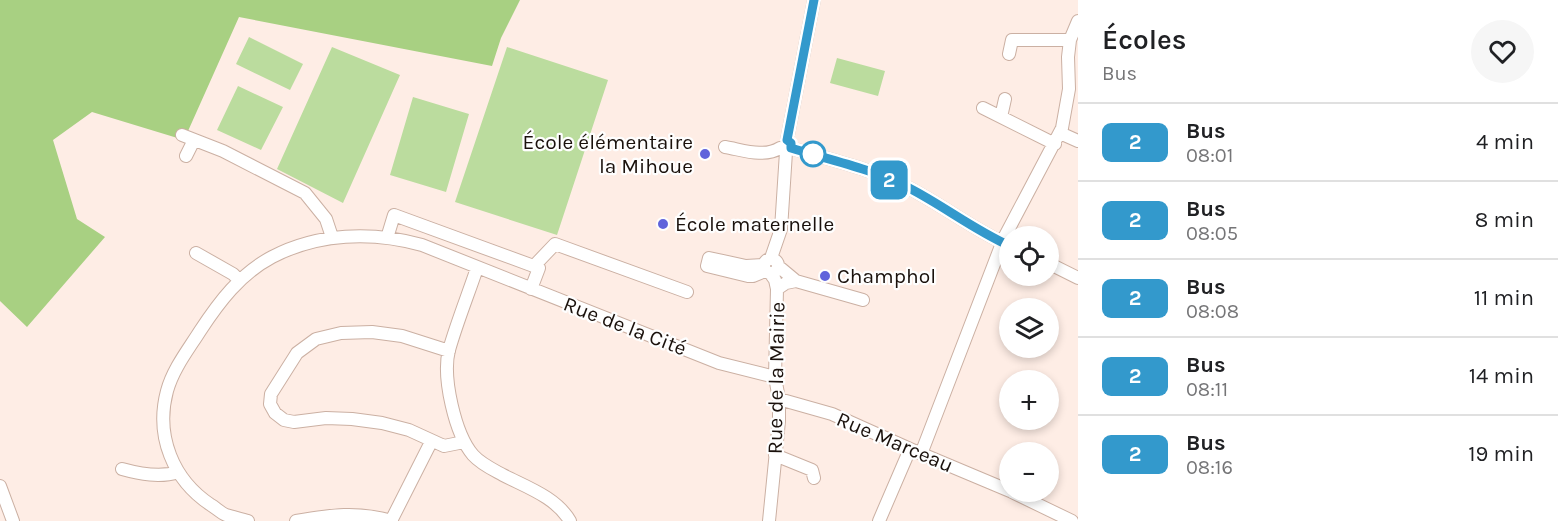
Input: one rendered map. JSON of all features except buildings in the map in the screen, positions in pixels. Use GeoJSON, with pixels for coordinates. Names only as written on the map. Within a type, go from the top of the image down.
{"type":"FeatureCollection","features":[{"type":"Feature","properties":{"kind":"street"},"geometry":{"type":"LineString","coordinates":[[814,0],[786,147],[781,229],[770,267],[796,281],[863,300]]}},
{"type":"Feature","properties":{"kind":"street"},"geometry":{"type":"LineString","coordinates":[[1010,226],[1057,138],[1074,83],[1068,57],[1070,40],[1078,21]]}},
{"type":"Feature","properties":{"kind":"street"},"geometry":{"type":"LineString","coordinates":[[1009,54],[1012,40],[1070,40]]}},
{"type":"Feature","properties":{"kind":"street"},"geometry":{"type":"LineString","coordinates":[[1000,117],[1005,99]]}},
{"type":"Feature","properties":{"kind":"street"},"geometry":{"type":"LineString","coordinates":[[983,108],[1000,117],[1057,138],[1078,141]]}},
{"type":"Feature","properties":{"kind":"street"},"geometry":{"type":"LineString","coordinates":[[186,156],[188,137],[224,151],[305,193],[326,219],[332,237]]}},
{"type":"Feature","properties":{"kind":"street"},"geometry":{"type":"LineString","coordinates":[[725,147],[765,154],[786,147],[863,170],[908,188],[999,240]]}},
{"type":"Feature","properties":{"kind":"street"},"geometry":{"type":"LineString","coordinates":[[387,238],[394,215],[539,267],[531,290]]}},
{"type":"Feature","properties":{"kind":"street","name":"Rue de la Cité"},"geometry":{"type":"LineString","coordinates":[[248,521],[225,514],[195,494],[171,461],[165,437],[164,413],[167,390],[177,367],[214,309],[239,280],[271,257],[332,237],[352,235],[387,238],[422,245],[719,363],[775,377]]}},
{"type":"Feature","properties":{"kind":"street"},"geometry":{"type":"LineString","coordinates":[[534,266],[555,244],[687,292]]}},
{"type":"Feature","properties":{"kind":"street"},"geometry":{"type":"LineString","coordinates":[[196,254],[233,274],[239,280]]}},
{"type":"Feature","properties":{"kind":"street"},"geometry":{"type":"LineString","coordinates":[[879,521],[915,452],[999,262]]}},
{"type":"Feature","properties":{"kind":"street"},"geometry":{"type":"LineString","coordinates":[[477,267],[449,351],[447,367],[452,401],[464,442],[484,465],[554,502],[570,521]]}},
{"type":"Feature","properties":{"kind":"street","name":"Rue de la Mairie"},"geometry":{"type":"LineString","coordinates":[[769,521],[779,421],[779,399],[775,377],[777,288],[770,267]]}},
{"type":"Feature","properties":{"kind":"street"},"geometry":{"type":"LineString","coordinates":[[1059,268],[1078,278]]}},
{"type":"Feature","properties":{"kind":"street"},"geometry":{"type":"LineString","coordinates":[[777,288],[796,281]]}},
{"type":"Feature","properties":{"kind":"street"},"geometry":{"type":"LineString","coordinates":[[449,351],[402,336],[372,332],[333,334],[316,339],[297,353],[271,394],[270,404],[275,413],[284,420],[294,422],[326,418],[352,419],[409,430],[444,446],[464,442]]}},
{"type":"Feature","properties":{"kind":"street","name":"Rue Marceau"},"geometry":{"type":"LineString","coordinates":[[779,399],[832,414],[915,452],[999,486]]}},
{"type":"Feature","properties":{"kind":"street"},"geometry":{"type":"LineString","coordinates":[[296,521],[340,514],[391,521],[431,442]]}},
{"type":"Feature","properties":{"kind":"street"},"geometry":{"type":"LineString","coordinates":[[775,455],[812,470],[814,478]]}},
{"type":"Feature","properties":{"kind":"street"},"geometry":{"type":"LineString","coordinates":[[122,469],[138,474],[168,475],[178,472]]}},
{"type":"Feature","properties":{"kind":"street"},"geometry":{"type":"LineString","coordinates":[[0,486],[13,521]]}},
{"type":"Feature","properties":{"kind":"street","name":"Rue Marceau"},"geometry":{"type":"LineString","coordinates":[[1033,502],[1072,521]]}},
{"type":"Feature","properties":{"kind":"green space"},"geometry":{"type":"Polygon","coordinates":[[[0,0],[520,0],[501,38],[492,66],[239,17],[184,140],[92,112],[53,140],[77,219],[105,237],[27,327],[0,301],[0,0]]]}},
{"type":"Feature","properties":{"kind":"green space"},"geometry":{"type":"Polygon","coordinates":[[[249,37],[303,64],[290,90],[236,64],[249,37]]]}},
{"type":"Feature","properties":{"kind":"green space"},"geometry":{"type":"Polygon","coordinates":[[[332,47],[400,75],[343,203],[277,169],[332,47]]]}},
{"type":"Feature","properties":{"kind":"green space"},"geometry":{"type":"Polygon","coordinates":[[[507,47],[608,80],[557,235],[455,202],[507,47]]]}},
{"type":"Feature","properties":{"kind":"green space"},"geometry":{"type":"Polygon","coordinates":[[[837,58],[885,71],[878,96],[830,83],[837,58]]]}},
{"type":"Feature","properties":{"kind":"green space"},"geometry":{"type":"Polygon","coordinates":[[[238,86],[283,107],[261,150],[217,130],[238,86]]]}},
{"type":"Feature","properties":{"kind":"green space"},"geometry":{"type":"Polygon","coordinates":[[[413,97],[469,114],[446,192],[390,175],[413,97]]]}},
{"type":"Feature","properties":{"kind":"bus line","name":"2"},"geometry":{"type":"LineString","coordinates":[[814,0],[795,89],[787,140],[791,143],[791,148],[863,170],[908,188],[999,240]]}},
{"type":"Feature","properties":{"kind":"place","name":"École élémentaire la Mihoue"},"geometry":{"type":"Point","coordinates":[705,154]}},
{"type":"Feature","properties":{"kind":"place","name":"École maternelle"},"geometry":{"type":"Point","coordinates":[663,224]}},
{"type":"Feature","properties":{"kind":"place","name":"Champhol"},"geometry":{"type":"Point","coordinates":[825,276]}}]}
